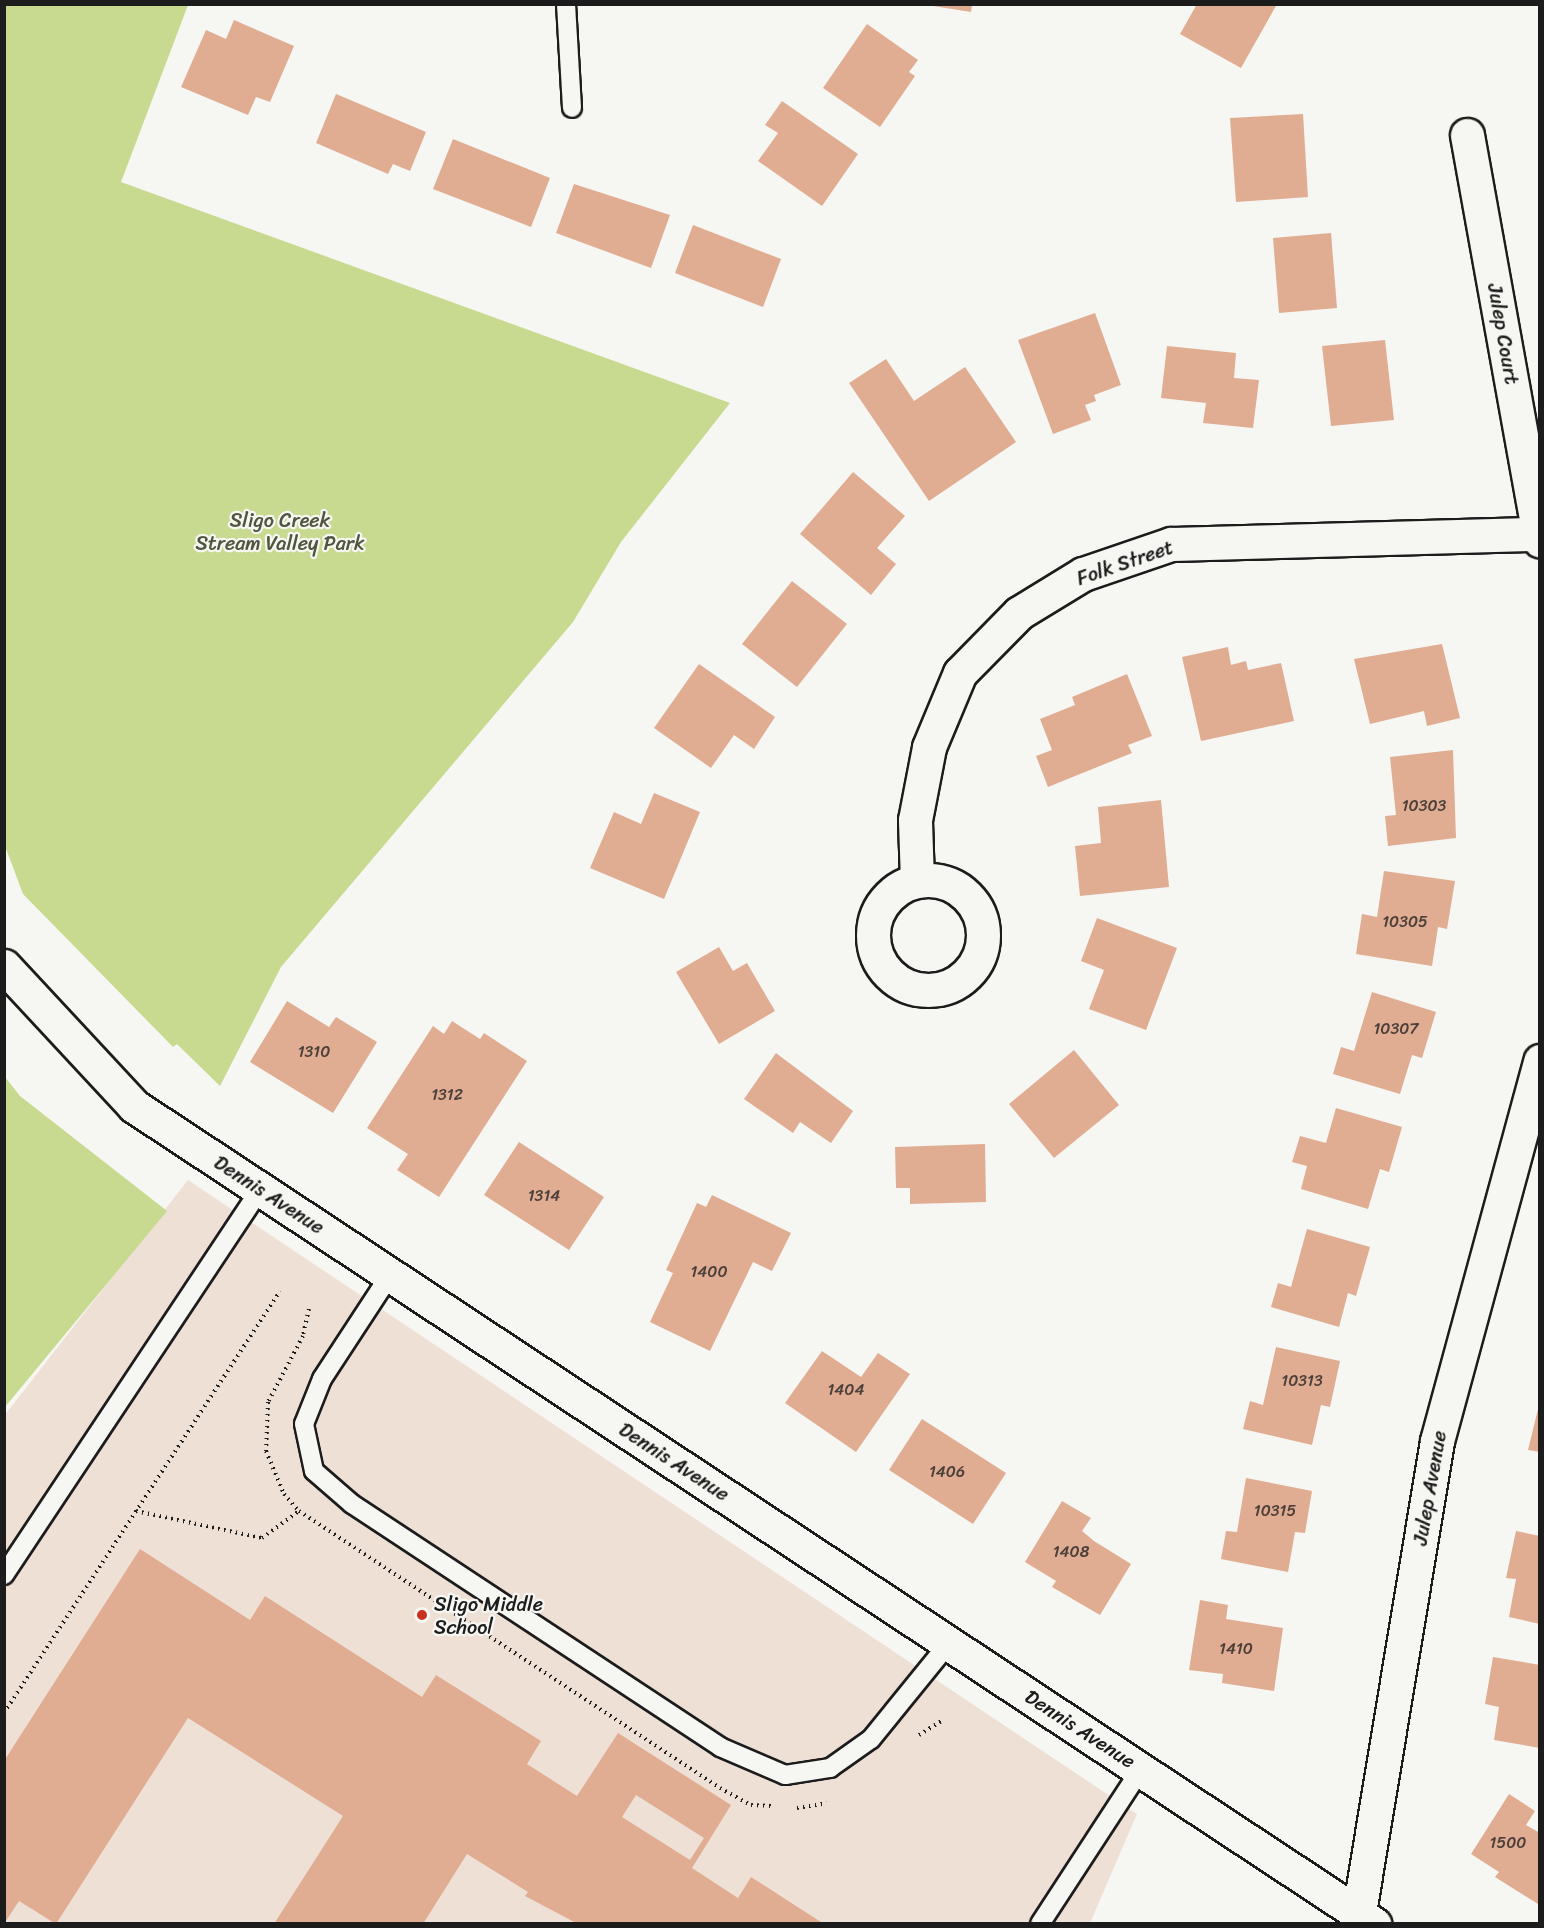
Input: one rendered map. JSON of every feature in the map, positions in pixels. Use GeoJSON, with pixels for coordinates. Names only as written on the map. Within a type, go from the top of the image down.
{"type":"FeatureCollection","features":[{"type":"Feature","properties":{"kind":"street","name":"Julep Court"},"geometry":{"type":"LineString","coordinates":[[1467,135],[1539,536]]}},
{"type":"Feature","properties":{"kind":"street","name":"Folk Street"},"geometry":{"type":"LineString","coordinates":[[917,881],[915,820],[929,747],[960,673],[1019,613],[1083,574],[1171,544],[1539,536]]}},
{"type":"Feature","properties":{"kind":"street","name":"Dennis Avenue"},"geometry":{"type":"LineString","coordinates":[[4,966],[134,1106],[1141,1769],[1364,1920]]}},
{"type":"Feature","properties":{"kind":"street","name":"Julep Avenue"},"geometry":{"type":"LineString","coordinates":[[1364,1920],[1437,1441],[1539,1061]]}},
{"type":"Feature","properties":{"kind":"lane"},"geometry":{"type":"LineString","coordinates":[[566,4],[572,108]]}},
{"type":"Feature","properties":{"kind":"lane"},"geometry":{"type":"LineString","coordinates":[[4,1575],[260,1189]]}},
{"type":"Feature","properties":{"kind":"lane"},"geometry":{"type":"LineString","coordinates":[[390,1275],[322,1379],[304,1424],[314,1471],[352,1504],[720,1747],[785,1775],[830,1768],[871,1739],[949,1643]]}},
{"type":"Feature","properties":{"kind":"lane"},"geometry":{"type":"LineString","coordinates":[[1040,1923],[1141,1769]]}},
{"type":"Feature","properties":{"kind":"path"},"geometry":{"type":"LineString","coordinates":[[4,1713],[280,1291]]}},
{"type":"Feature","properties":{"kind":"path"},"geometry":{"type":"LineString","coordinates":[[136,1511],[262,1538],[298,1511]]}},
{"type":"Feature","properties":{"kind":"shaded area","name":"Sligo Middle School"},"geometry":{"type":"Polygon","coordinates":[[[188,1180],[1137,1814],[1090,1923],[5,1923],[4,1416],[188,1180]]]}},
{"type":"Feature","properties":{"kind":"green space","name":"Sligo Creek Stream Valley Park"},"geometry":{"type":"Polygon","coordinates":[[[4,5],[188,5],[121,182],[730,403],[621,542],[573,622],[281,967],[220,1086],[177,1044],[173,1047],[23,894],[5,846],[4,5]]]}},
{"type":"Feature","properties":{"kind":"green space"},"geometry":{"type":"Polygon","coordinates":[[[5,1077],[20,1096],[167,1211],[5,1407],[5,1077]]]}},
{"type":"Feature","properties":{"kind":"building"},"geometry":{"type":"Polygon","coordinates":[[[1197,4],[1277,4],[1241,68],[1180,34],[1197,4]]]}},
{"type":"Feature","properties":{"kind":"building"},"geometry":{"type":"Polygon","coordinates":[[[927,5],[972,5],[971,12],[927,5]]]}},
{"type":"Feature","properties":{"kind":"building"},"geometry":{"type":"Polygon","coordinates":[[[234,20],[294,46],[270,102],[256,97],[248,115],[181,87],[206,30],[226,39],[234,20]]]}},
{"type":"Feature","properties":{"kind":"building"},"geometry":{"type":"Polygon","coordinates":[[[867,24],[918,60],[909,72],[915,76],[880,127],[823,88],[867,24]]]}},
{"type":"Feature","properties":{"kind":"building"},"geometry":{"type":"Polygon","coordinates":[[[336,94],[426,132],[410,171],[393,164],[388,174],[316,143],[336,94]]]}},
{"type":"Feature","properties":{"kind":"building"},"geometry":{"type":"Polygon","coordinates":[[[782,101],[858,154],[822,206],[758,161],[778,133],[765,125],[782,101]]]}},
{"type":"Feature","properties":{"kind":"building"},"geometry":{"type":"Polygon","coordinates":[[[1303,114],[1308,197],[1236,202],[1230,118],[1303,114]]]}},
{"type":"Feature","properties":{"kind":"building"},"geometry":{"type":"Polygon","coordinates":[[[453,139],[550,178],[531,227],[433,189],[453,139]]]}},
{"type":"Feature","properties":{"kind":"building"},"geometry":{"type":"Polygon","coordinates":[[[574,184],[670,215],[651,268],[556,233],[574,184]]]}},
{"type":"Feature","properties":{"kind":"building"},"geometry":{"type":"Polygon","coordinates":[[[693,225],[781,259],[763,307],[675,273],[693,225]]]}},
{"type":"Feature","properties":{"kind":"building"},"geometry":{"type":"Polygon","coordinates":[[[1331,233],[1337,308],[1279,313],[1273,238],[1331,233]]]}},
{"type":"Feature","properties":{"kind":"building"},"geometry":{"type":"Polygon","coordinates":[[[1095,313],[1121,385],[1094,395],[1096,401],[1085,405],[1091,420],[1053,434],[1018,340],[1095,313]]]}},
{"type":"Feature","properties":{"kind":"building"},"geometry":{"type":"Polygon","coordinates":[[[1385,340],[1394,420],[1331,426],[1322,346],[1385,340]]]}},
{"type":"Feature","properties":{"kind":"building"},"geometry":{"type":"Polygon","coordinates":[[[1167,346],[1236,353],[1234,378],[1259,380],[1253,428],[1203,423],[1206,403],[1161,398],[1167,346]]]}},
{"type":"Feature","properties":{"kind":"building"},"geometry":{"type":"Polygon","coordinates":[[[886,359],[914,401],[965,367],[1016,442],[929,501],[849,383],[886,359]]]}},
{"type":"Feature","properties":{"kind":"building"},"geometry":{"type":"Polygon","coordinates":[[[853,472],[905,516],[877,548],[896,564],[871,595],[800,534],[853,472]]]}},
{"type":"Feature","properties":{"kind":"building"},"geometry":{"type":"Polygon","coordinates":[[[792,581],[847,624],[797,687],[742,644],[792,581]]]}},
{"type":"Feature","properties":{"kind":"building"},"geometry":{"type":"Polygon","coordinates":[[[1442,644],[1460,718],[1427,726],[1424,711],[1370,724],[1354,659],[1442,644]]]}},
{"type":"Feature","properties":{"kind":"building"},"geometry":{"type":"Polygon","coordinates":[[[1228,647],[1231,665],[1246,661],[1248,670],[1281,663],[1294,721],[1201,741],[1182,657],[1228,647]]]}},
{"type":"Feature","properties":{"kind":"building"},"geometry":{"type":"Polygon","coordinates":[[[699,664],[775,717],[754,749],[734,735],[711,768],[654,728],[699,664]]]}},
{"type":"Feature","properties":{"kind":"building"},"geometry":{"type":"Polygon","coordinates":[[[1127,674],[1152,736],[1128,745],[1132,753],[1048,787],[1036,756],[1052,750],[1040,719],[1075,705],[1072,697],[1127,674]]]}},
{"type":"Feature","properties":{"kind":"building"},"geometry":{"type":"Polygon","coordinates":[[[1453,750],[1456,838],[1388,846],[1385,816],[1396,815],[1390,757],[1453,750]]]}},
{"type":"Feature","properties":{"kind":"building"},"geometry":{"type":"Polygon","coordinates":[[[654,793],[700,812],[664,899],[590,868],[614,812],[641,824],[654,793]]]}},
{"type":"Feature","properties":{"kind":"building"},"geometry":{"type":"Polygon","coordinates":[[[1161,800],[1169,887],[1080,896],[1075,846],[1101,843],[1098,807],[1161,800]]]}},
{"type":"Feature","properties":{"kind":"building"},"geometry":{"type":"Polygon","coordinates":[[[1384,871],[1455,881],[1447,929],[1438,927],[1432,966],[1356,954],[1362,914],[1377,917],[1384,871]]]}},
{"type":"Feature","properties":{"kind":"building"},"geometry":{"type":"Polygon","coordinates":[[[1097,918],[1177,948],[1146,1030],[1089,1009],[1104,970],[1081,961],[1097,918]]]}},
{"type":"Feature","properties":{"kind":"building"},"geometry":{"type":"Polygon","coordinates":[[[719,947],[733,971],[747,963],[775,1011],[719,1044],[676,972],[719,947]]]}},
{"type":"Feature","properties":{"kind":"building"},"geometry":{"type":"Polygon","coordinates":[[[1372,992],[1436,1012],[1422,1058],[1412,1055],[1400,1094],[1333,1074],[1341,1047],[1354,1051],[1372,992]]]}},
{"type":"Feature","properties":{"kind":"building"},"geometry":{"type":"Polygon","coordinates":[[[287,1001],[329,1027],[336,1017],[377,1042],[333,1113],[250,1062],[287,1001]]]}},
{"type":"Feature","properties":{"kind":"building"},"geometry":{"type":"Polygon","coordinates":[[[452,1021],[480,1039],[484,1033],[527,1061],[439,1197],[397,1170],[408,1154],[367,1128],[433,1026],[444,1034],[452,1021]]]}},
{"type":"Feature","properties":{"kind":"building"},"geometry":{"type":"Polygon","coordinates":[[[1074,1050],[1119,1105],[1054,1158],[1009,1104],[1074,1050]]]}},
{"type":"Feature","properties":{"kind":"building"},"geometry":{"type":"Polygon","coordinates":[[[776,1053],[853,1111],[831,1143],[800,1122],[793,1133],[744,1099],[776,1053]]]}},
{"type":"Feature","properties":{"kind":"building"},"geometry":{"type":"Polygon","coordinates":[[[1336,1108],[1402,1127],[1389,1172],[1380,1169],[1368,1209],[1301,1189],[1307,1166],[1292,1162],[1300,1136],[1326,1143],[1336,1108]]]}},
{"type":"Feature","properties":{"kind":"building"},"geometry":{"type":"Polygon","coordinates":[[[519,1142],[604,1197],[569,1250],[484,1195],[519,1142]]]}},
{"type":"Feature","properties":{"kind":"building"},"geometry":{"type":"Polygon","coordinates":[[[985,1144],[986,1202],[910,1204],[910,1188],[896,1188],[895,1147],[985,1144]]]}},
{"type":"Feature","properties":{"kind":"building"},"geometry":{"type":"Polygon","coordinates":[[[712,1195],[791,1233],[772,1271],[753,1262],[710,1351],[650,1322],[673,1273],[666,1270],[697,1203],[706,1207],[712,1195]]]}},
{"type":"Feature","properties":{"kind":"building"},"geometry":{"type":"Polygon","coordinates":[[[1307,1229],[1370,1247],[1356,1296],[1348,1293],[1339,1327],[1271,1307],[1278,1283],[1291,1287],[1307,1229]]]}},
{"type":"Feature","properties":{"kind":"building"},"geometry":{"type":"Polygon","coordinates":[[[1276,1347],[1340,1361],[1330,1407],[1321,1405],[1312,1445],[1243,1429],[1250,1401],[1263,1405],[1276,1347]]]}},
{"type":"Feature","properties":{"kind":"building"},"geometry":{"type":"Polygon","coordinates":[[[822,1351],[861,1377],[878,1353],[910,1374],[856,1452],[785,1403],[822,1351]]]}},
{"type":"Feature","properties":{"kind":"building"},"geometry":{"type":"Polygon","coordinates":[[[1540,1405],[1540,1452],[1528,1450],[1540,1405]]]}},
{"type":"Feature","properties":{"kind":"building"},"geometry":{"type":"Polygon","coordinates":[[[922,1419],[1006,1473],[973,1524],[889,1470],[922,1419]]]}},
{"type":"Feature","properties":{"kind":"building"},"geometry":{"type":"Polygon","coordinates":[[[1246,1478],[1312,1491],[1305,1533],[1295,1532],[1288,1572],[1221,1559],[1226,1531],[1237,1532],[1246,1478]]]}},
{"type":"Feature","properties":{"kind":"building"},"geometry":{"type":"Polygon","coordinates":[[[1062,1501],[1091,1518],[1082,1531],[1131,1564],[1100,1615],[1052,1587],[1056,1581],[1025,1562],[1062,1501]]]}},
{"type":"Feature","properties":{"kind":"building"},"geometry":{"type":"Polygon","coordinates":[[[1516,1531],[1540,1536],[1540,1624],[1509,1617],[1516,1579],[1506,1578],[1516,1531]]]}},
{"type":"Feature","properties":{"kind":"building"},"geometry":{"type":"Polygon","coordinates":[[[140,1549],[250,1620],[265,1596],[422,1697],[436,1675],[541,1741],[527,1764],[577,1796],[618,1733],[731,1805],[692,1868],[738,1898],[751,1877],[824,1924],[578,1924],[525,1896],[528,1892],[467,1854],[423,1924],[274,1924],[343,1816],[188,1718],[56,1924],[19,1901],[4,1924],[4,1761],[140,1549]],[[636,1795],[622,1817],[690,1860],[704,1838],[636,1795]]]}},
{"type":"Feature","properties":{"kind":"building"},"geometry":{"type":"Polygon","coordinates":[[[1200,1600],[1228,1605],[1226,1619],[1283,1628],[1274,1691],[1222,1683],[1223,1674],[1189,1670],[1200,1600]]]}},
{"type":"Feature","properties":{"kind":"building"},"geometry":{"type":"Polygon","coordinates":[[[1493,1657],[1540,1665],[1540,1748],[1494,1740],[1499,1707],[1485,1704],[1493,1657]]]}},
{"type":"Feature","properties":{"kind":"building"},"geometry":{"type":"Polygon","coordinates":[[[1509,1794],[1535,1811],[1526,1825],[1540,1833],[1538,1904],[1495,1877],[1499,1872],[1471,1854],[1509,1794]]]}},
{"type":"Feature","properties":{"kind":"place","name":"Sligo Middle School"},"geometry":{"type":"Point","coordinates":[422,1615]}}]}
